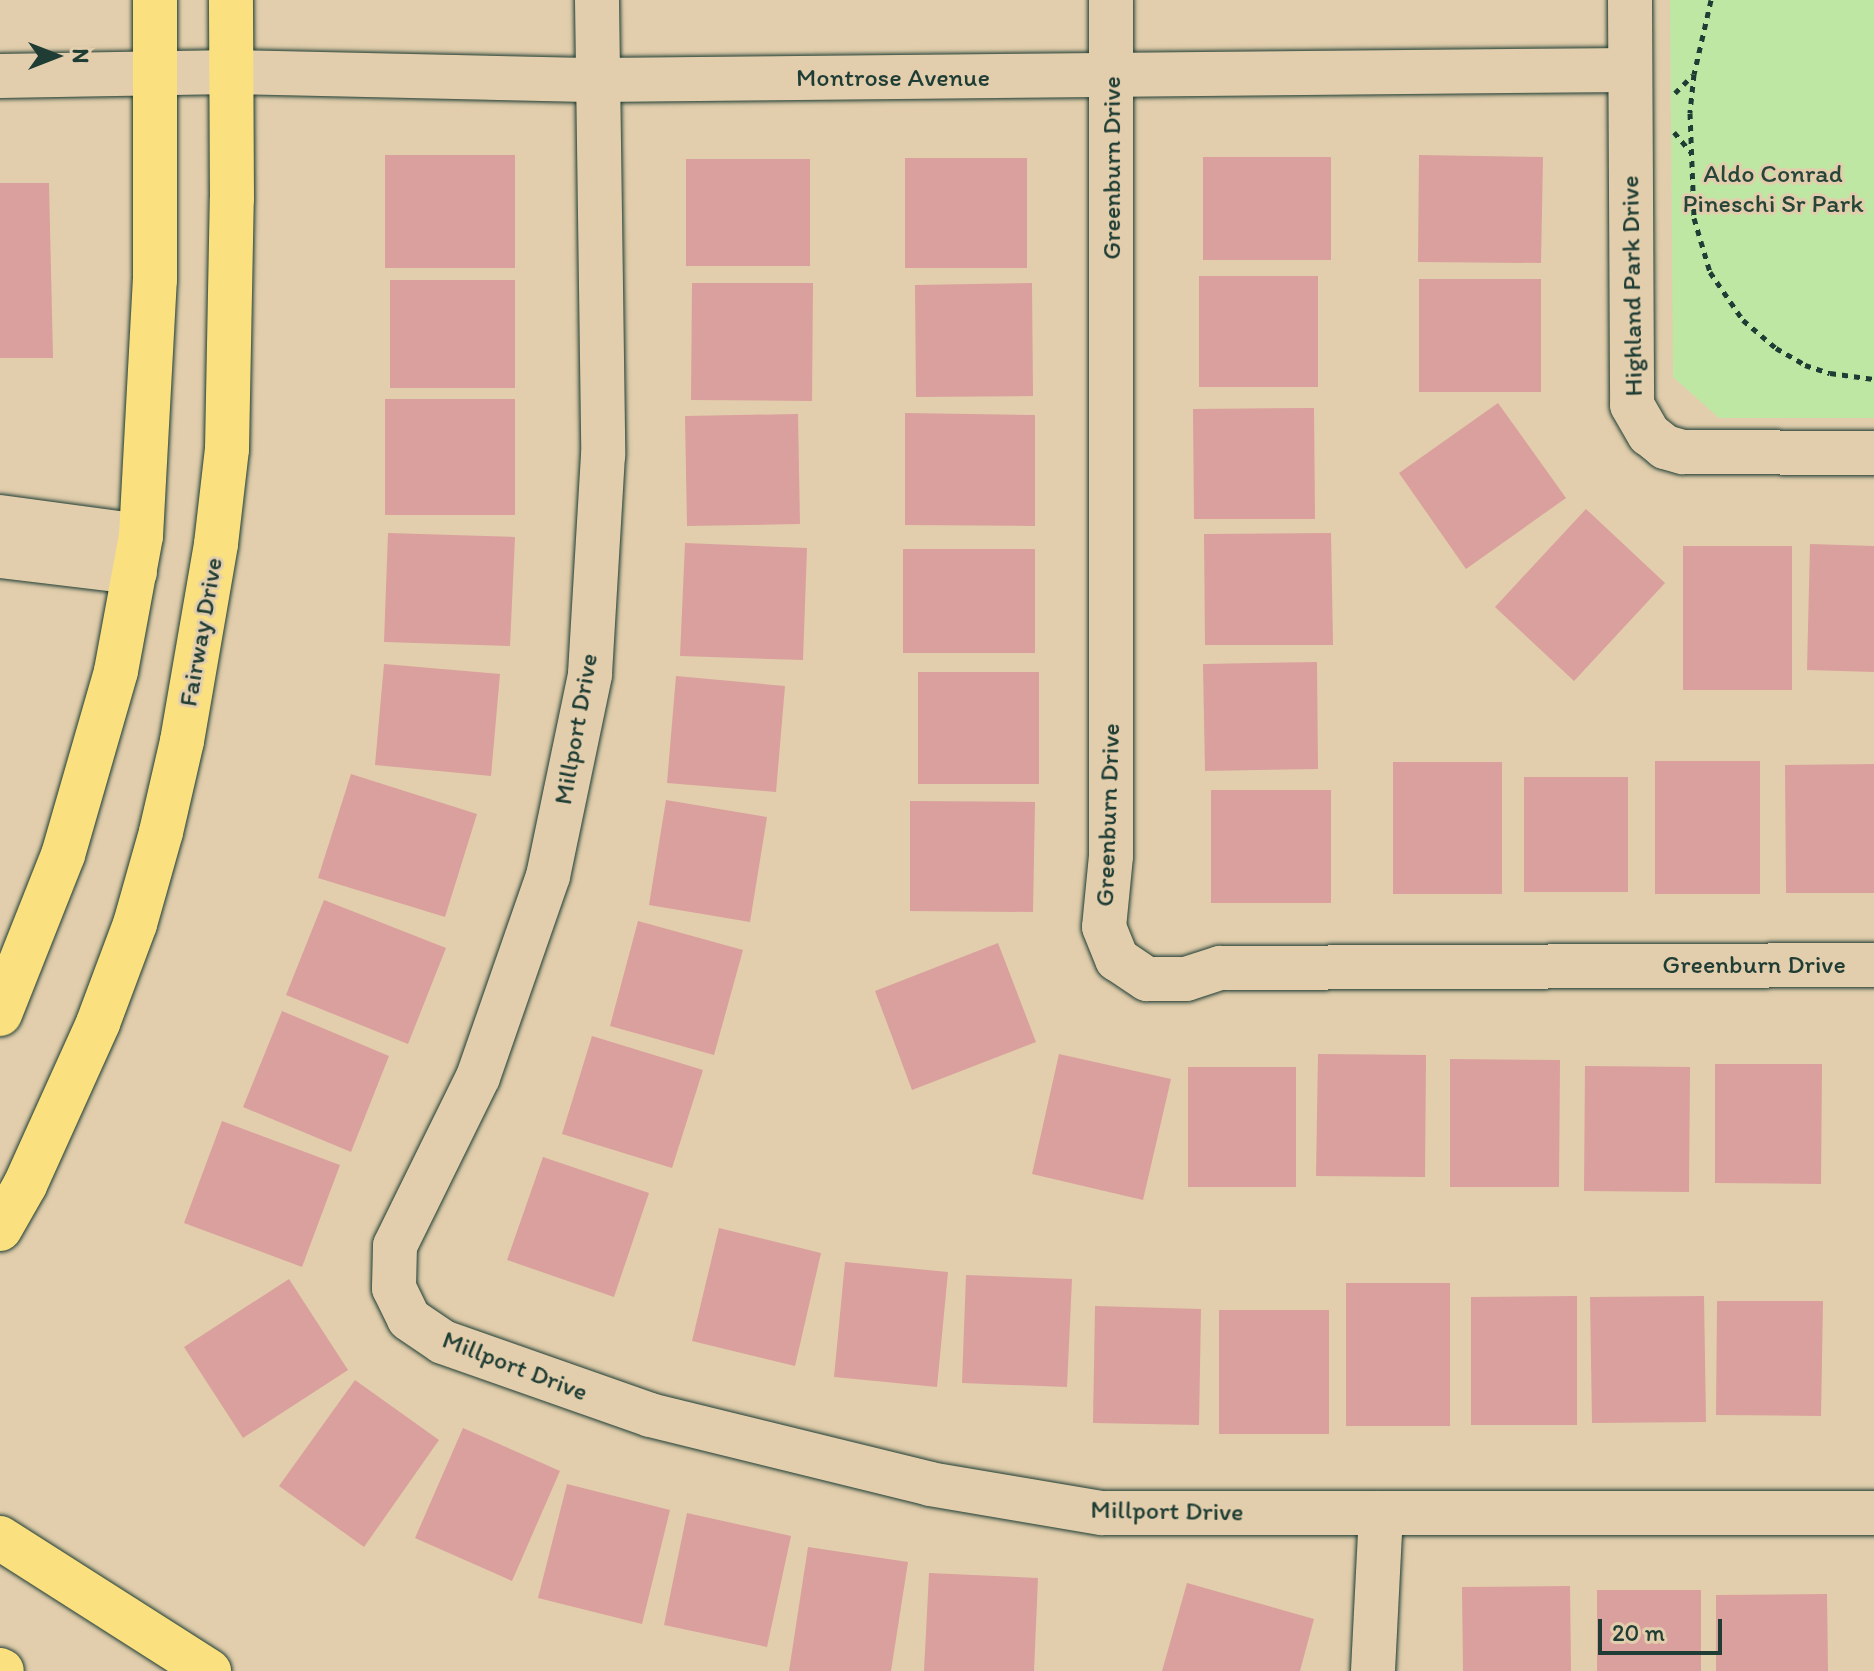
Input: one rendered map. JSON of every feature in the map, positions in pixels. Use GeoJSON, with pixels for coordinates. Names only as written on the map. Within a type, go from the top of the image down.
{"type":"FeatureCollection","features":[{"type":"Feature","properties":{"kind":"main road"},"geometry":{"type":"LineString","coordinates":[[0,1014],[63,855],[116,671],[138,554],[155,294],[155,0]]}},
{"type":"Feature","properties":{"kind":"main road","name":"Fairway Drive"},"geometry":{"type":"LineString","coordinates":[[0,1229],[25,1185],[98,1023],[135,924],[182,741],[216,544],[227,449],[231,0]]}},
{"type":"Feature","properties":{"kind":"main road"},"geometry":{"type":"LineString","coordinates":[[0,1538],[209,1671]]}},
{"type":"Feature","properties":{"kind":"street","name":"Millport Drive"},"geometry":{"type":"LineString","coordinates":[[597,0],[603,455],[590,675],[548,876],[478,1077],[395,1246],[394,1288],[409,1319],[443,1342],[650,1415],[930,1484],[1102,1513],[1874,1513]]}},
{"type":"Feature","properties":{"kind":"street","name":"Greenburn Drive"},"geometry":{"type":"LineString","coordinates":[[1111,0],[1111,856],[1104,927],[1117,959],[1147,979],[1186,979],[1220,968],[1874,965]]}},
{"type":"Feature","properties":{"kind":"street","name":"Highland Park Drive"},"geometry":{"type":"LineString","coordinates":[[1630,0],[1632,405],[1649,434],[1665,447],[1683,452],[1874,453]]}},
{"type":"Feature","properties":{"kind":"street","name":"Montrose Avenue"},"geometry":{"type":"LineString","coordinates":[[0,76],[232,72],[598,80],[1630,70]]}},
{"type":"Feature","properties":{"kind":"street"},"geometry":{"type":"LineString","coordinates":[[0,517],[138,554]]}},
{"type":"Feature","properties":{"kind":"street"},"geometry":{"type":"LineString","coordinates":[[0,556],[138,554]]}},
{"type":"Feature","properties":{"kind":"street"},"geometry":{"type":"LineString","coordinates":[[1373,1671],[1381,1513]]}},
{"type":"Feature","properties":{"kind":"path"},"geometry":{"type":"LineString","coordinates":[[1711,0],[1694,74],[1691,152],[1694,218],[1703,254],[1730,305],[1758,334],[1805,365],[1830,373],[1874,379]]}},
{"type":"Feature","properties":{"kind":"path"},"geometry":{"type":"LineString","coordinates":[[1673,97],[1679,86],[1694,74]]}},
{"type":"Feature","properties":{"kind":"path"},"geometry":{"type":"LineString","coordinates":[[1670,121],[1679,142],[1691,152]]}},
{"type":"Feature","properties":{"kind":"green space","name":"Aldo Conrad Pineschi Sr Park"},"geometry":{"type":"Polygon","coordinates":[[[1670,0],[1874,0],[1874,418],[1719,418],[1673,377],[1670,0]]]}},
{"type":"Feature","properties":{"kind":"building"},"geometry":{"type":"Polygon","coordinates":[[[385,155],[515,155],[515,268],[385,268],[385,155]]]}},
{"type":"Feature","properties":{"kind":"building"},"geometry":{"type":"Polygon","coordinates":[[[1419,155],[1543,157],[1541,263],[1418,262],[1419,155]]]}},
{"type":"Feature","properties":{"kind":"building"},"geometry":{"type":"Polygon","coordinates":[[[1203,157],[1331,157],[1331,260],[1203,260],[1203,157]]]}},
{"type":"Feature","properties":{"kind":"building"},"geometry":{"type":"Polygon","coordinates":[[[905,158],[1027,158],[1027,268],[905,268],[905,158]]]}},
{"type":"Feature","properties":{"kind":"building"},"geometry":{"type":"Polygon","coordinates":[[[686,159],[810,159],[810,266],[686,266],[686,159]]]}},
{"type":"Feature","properties":{"kind":"building"},"geometry":{"type":"Polygon","coordinates":[[[0,183],[49,183],[53,358],[0,358],[0,183]]]}},
{"type":"Feature","properties":{"kind":"building"},"geometry":{"type":"Polygon","coordinates":[[[1199,276],[1318,276],[1318,387],[1199,387],[1199,276]]]}},
{"type":"Feature","properties":{"kind":"building"},"geometry":{"type":"Polygon","coordinates":[[[1419,279],[1541,279],[1541,392],[1419,392],[1419,279]]]}},
{"type":"Feature","properties":{"kind":"building"},"geometry":{"type":"Polygon","coordinates":[[[390,280],[515,280],[515,388],[390,388],[390,280]]]}},
{"type":"Feature","properties":{"kind":"building"},"geometry":{"type":"Polygon","coordinates":[[[692,283],[813,283],[812,401],[691,400],[692,283]]]}},
{"type":"Feature","properties":{"kind":"building"},"geometry":{"type":"Polygon","coordinates":[[[1032,283],[1033,396],[916,397],[915,285],[1032,283]]]}},
{"type":"Feature","properties":{"kind":"building"},"geometry":{"type":"Polygon","coordinates":[[[385,399],[515,399],[515,515],[385,515],[385,399]]]}},
{"type":"Feature","properties":{"kind":"building"},"geometry":{"type":"Polygon","coordinates":[[[1498,403],[1566,498],[1466,569],[1399,473],[1498,403]]]}},
{"type":"Feature","properties":{"kind":"building"},"geometry":{"type":"Polygon","coordinates":[[[1314,408],[1315,519],[1194,519],[1193,409],[1314,408]]]}},
{"type":"Feature","properties":{"kind":"building"},"geometry":{"type":"Polygon","coordinates":[[[905,413],[1035,415],[1035,526],[905,525],[905,413]]]}},
{"type":"Feature","properties":{"kind":"building"},"geometry":{"type":"Polygon","coordinates":[[[798,414],[800,524],[687,526],[685,416],[798,414]]]}},
{"type":"Feature","properties":{"kind":"building"},"geometry":{"type":"Polygon","coordinates":[[[1586,509],[1665,583],[1574,681],[1495,607],[1586,509]]]}},
{"type":"Feature","properties":{"kind":"building"},"geometry":{"type":"Polygon","coordinates":[[[388,533],[515,537],[510,646],[384,642],[388,533]]]}},
{"type":"Feature","properties":{"kind":"building"},"geometry":{"type":"Polygon","coordinates":[[[1331,533],[1333,645],[1205,645],[1204,534],[1331,533]]]}},
{"type":"Feature","properties":{"kind":"building"},"geometry":{"type":"Polygon","coordinates":[[[685,543],[807,548],[803,660],[680,656],[685,543]]]}},
{"type":"Feature","properties":{"kind":"building"},"geometry":{"type":"Polygon","coordinates":[[[1810,544],[1874,546],[1874,672],[1807,670],[1810,544]]]}},
{"type":"Feature","properties":{"kind":"building"},"geometry":{"type":"Polygon","coordinates":[[[1683,546],[1792,546],[1792,690],[1683,690],[1683,546]]]}},
{"type":"Feature","properties":{"kind":"building"},"geometry":{"type":"Polygon","coordinates":[[[903,549],[1035,549],[1035,653],[903,653],[903,549]]]}},
{"type":"Feature","properties":{"kind":"building"},"geometry":{"type":"Polygon","coordinates":[[[1317,662],[1318,769],[1205,771],[1203,664],[1317,662]]]}},
{"type":"Feature","properties":{"kind":"building"},"geometry":{"type":"Polygon","coordinates":[[[384,664],[500,674],[491,776],[375,765],[384,664]]]}},
{"type":"Feature","properties":{"kind":"building"},"geometry":{"type":"Polygon","coordinates":[[[918,672],[1039,672],[1039,784],[918,784],[918,672]]]}},
{"type":"Feature","properties":{"kind":"building"},"geometry":{"type":"Polygon","coordinates":[[[676,676],[785,686],[776,792],[667,783],[676,676]]]}},
{"type":"Feature","properties":{"kind":"building"},"geometry":{"type":"Polygon","coordinates":[[[1655,761],[1760,761],[1760,894],[1655,894],[1655,761]]]}},
{"type":"Feature","properties":{"kind":"building"},"geometry":{"type":"Polygon","coordinates":[[[1393,762],[1502,762],[1502,894],[1393,894],[1393,762]]]}},
{"type":"Feature","properties":{"kind":"building"},"geometry":{"type":"Polygon","coordinates":[[[1874,764],[1874,893],[1786,893],[1785,765],[1874,764]]]}},
{"type":"Feature","properties":{"kind":"building"},"geometry":{"type":"Polygon","coordinates":[[[351,774],[477,814],[445,917],[318,878],[351,774]]]}},
{"type":"Feature","properties":{"kind":"building"},"geometry":{"type":"Polygon","coordinates":[[[1524,777],[1628,777],[1628,892],[1524,892],[1524,777]]]}},
{"type":"Feature","properties":{"kind":"building"},"geometry":{"type":"Polygon","coordinates":[[[1211,790],[1331,790],[1331,903],[1211,903],[1211,790]]]}},
{"type":"Feature","properties":{"kind":"building"},"geometry":{"type":"Polygon","coordinates":[[[666,800],[767,817],[750,922],[649,905],[666,800]]]}},
{"type":"Feature","properties":{"kind":"building"},"geometry":{"type":"Polygon","coordinates":[[[910,801],[1035,802],[1033,912],[910,911],[910,801]]]}},
{"type":"Feature","properties":{"kind":"building"},"geometry":{"type":"Polygon","coordinates":[[[324,900],[446,948],[408,1044],[286,995],[324,900]]]}},
{"type":"Feature","properties":{"kind":"building"},"geometry":{"type":"Polygon","coordinates":[[[638,921],[743,950],[714,1055],[610,1026],[638,921]]]}},
{"type":"Feature","properties":{"kind":"building"},"geometry":{"type":"Polygon","coordinates":[[[998,943],[1036,1042],[912,1090],[875,991],[998,943]]]}},
{"type":"Feature","properties":{"kind":"building"},"geometry":{"type":"Polygon","coordinates":[[[282,1011],[389,1056],[351,1152],[243,1107],[282,1011]]]}},
{"type":"Feature","properties":{"kind":"building"},"geometry":{"type":"Polygon","coordinates":[[[592,1036],[703,1070],[672,1168],[562,1134],[592,1036]]]}},
{"type":"Feature","properties":{"kind":"building"},"geometry":{"type":"Polygon","coordinates":[[[1059,1054],[1171,1079],[1143,1200],[1032,1174],[1059,1054]]]}},
{"type":"Feature","properties":{"kind":"building"},"geometry":{"type":"Polygon","coordinates":[[[1318,1054],[1426,1055],[1425,1177],[1316,1176],[1318,1054]]]}},
{"type":"Feature","properties":{"kind":"building"},"geometry":{"type":"Polygon","coordinates":[[[1450,1059],[1560,1060],[1559,1187],[1450,1187],[1450,1059]]]}},
{"type":"Feature","properties":{"kind":"building"},"geometry":{"type":"Polygon","coordinates":[[[1715,1064],[1822,1064],[1821,1184],[1715,1183],[1715,1064]]]}},
{"type":"Feature","properties":{"kind":"building"},"geometry":{"type":"Polygon","coordinates":[[[1585,1066],[1690,1067],[1689,1192],[1584,1191],[1585,1066]]]}},
{"type":"Feature","properties":{"kind":"building"},"geometry":{"type":"Polygon","coordinates":[[[1188,1067],[1296,1067],[1296,1187],[1188,1187],[1188,1067]]]}},
{"type":"Feature","properties":{"kind":"building"},"geometry":{"type":"Polygon","coordinates":[[[222,1121],[340,1165],[302,1267],[184,1223],[222,1121]]]}},
{"type":"Feature","properties":{"kind":"building"},"geometry":{"type":"Polygon","coordinates":[[[543,1157],[649,1193],[614,1297],[507,1260],[543,1157]]]}},
{"type":"Feature","properties":{"kind":"building"},"geometry":{"type":"Polygon","coordinates":[[[719,1228],[821,1253],[795,1366],[692,1341],[719,1228]]]}},
{"type":"Feature","properties":{"kind":"building"},"geometry":{"type":"Polygon","coordinates":[[[845,1262],[948,1272],[937,1387],[834,1377],[845,1262]]]}},
{"type":"Feature","properties":{"kind":"building"},"geometry":{"type":"Polygon","coordinates":[[[966,1275],[1072,1279],[1067,1387],[962,1383],[966,1275]]]}},
{"type":"Feature","properties":{"kind":"building"},"geometry":{"type":"Polygon","coordinates":[[[289,1279],[348,1370],[243,1438],[184,1347],[289,1279]]]}},
{"type":"Feature","properties":{"kind":"building"},"geometry":{"type":"Polygon","coordinates":[[[1346,1283],[1450,1283],[1450,1426],[1346,1426],[1346,1283]]]}},
{"type":"Feature","properties":{"kind":"building"},"geometry":{"type":"Polygon","coordinates":[[[1577,1296],[1577,1425],[1471,1425],[1471,1297],[1577,1296]]]}},
{"type":"Feature","properties":{"kind":"building"},"geometry":{"type":"Polygon","coordinates":[[[1704,1296],[1706,1422],[1592,1423],[1590,1297],[1704,1296]]]}},
{"type":"Feature","properties":{"kind":"building"},"geometry":{"type":"Polygon","coordinates":[[[1717,1301],[1823,1301],[1821,1416],[1716,1415],[1717,1301]]]}},
{"type":"Feature","properties":{"kind":"building"},"geometry":{"type":"Polygon","coordinates":[[[1095,1306],[1201,1309],[1199,1425],[1093,1423],[1095,1306]]]}},
{"type":"Feature","properties":{"kind":"building"},"geometry":{"type":"Polygon","coordinates":[[[1219,1310],[1329,1310],[1329,1434],[1219,1434],[1219,1310]]]}},
{"type":"Feature","properties":{"kind":"building"},"geometry":{"type":"Polygon","coordinates":[[[355,1380],[439,1440],[364,1547],[279,1486],[355,1380]]]}},
{"type":"Feature","properties":{"kind":"building"},"geometry":{"type":"Polygon","coordinates":[[[463,1428],[560,1471],[512,1581],[415,1538],[463,1428]]]}},
{"type":"Feature","properties":{"kind":"building"},"geometry":{"type":"Polygon","coordinates":[[[567,1484],[670,1510],[642,1624],[538,1598],[567,1484]]]}},
{"type":"Feature","properties":{"kind":"building"},"geometry":{"type":"Polygon","coordinates":[[[687,1513],[791,1536],[767,1647],[664,1625],[687,1513]]]}},
{"type":"Feature","properties":{"kind":"building"},"geometry":{"type":"Polygon","coordinates":[[[808,1547],[908,1562],[891,1671],[789,1671],[808,1547]]]}},
{"type":"Feature","properties":{"kind":"building"},"geometry":{"type":"Polygon","coordinates":[[[929,1573],[1038,1578],[1034,1671],[924,1671],[929,1573]]]}},
{"type":"Feature","properties":{"kind":"building"},"geometry":{"type":"Polygon","coordinates":[[[1187,1583],[1314,1619],[1300,1671],[1162,1671],[1187,1583]]]}},
{"type":"Feature","properties":{"kind":"building"},"geometry":{"type":"Polygon","coordinates":[[[1570,1586],[1571,1671],[1463,1671],[1462,1587],[1570,1586]]]}},
{"type":"Feature","properties":{"kind":"building"},"geometry":{"type":"Polygon","coordinates":[[[1597,1590],[1701,1590],[1701,1671],[1597,1671],[1597,1590]]]}},
{"type":"Feature","properties":{"kind":"building"},"geometry":{"type":"Polygon","coordinates":[[[1827,1594],[1828,1671],[1716,1671],[1716,1595],[1827,1594]]]}}]}
